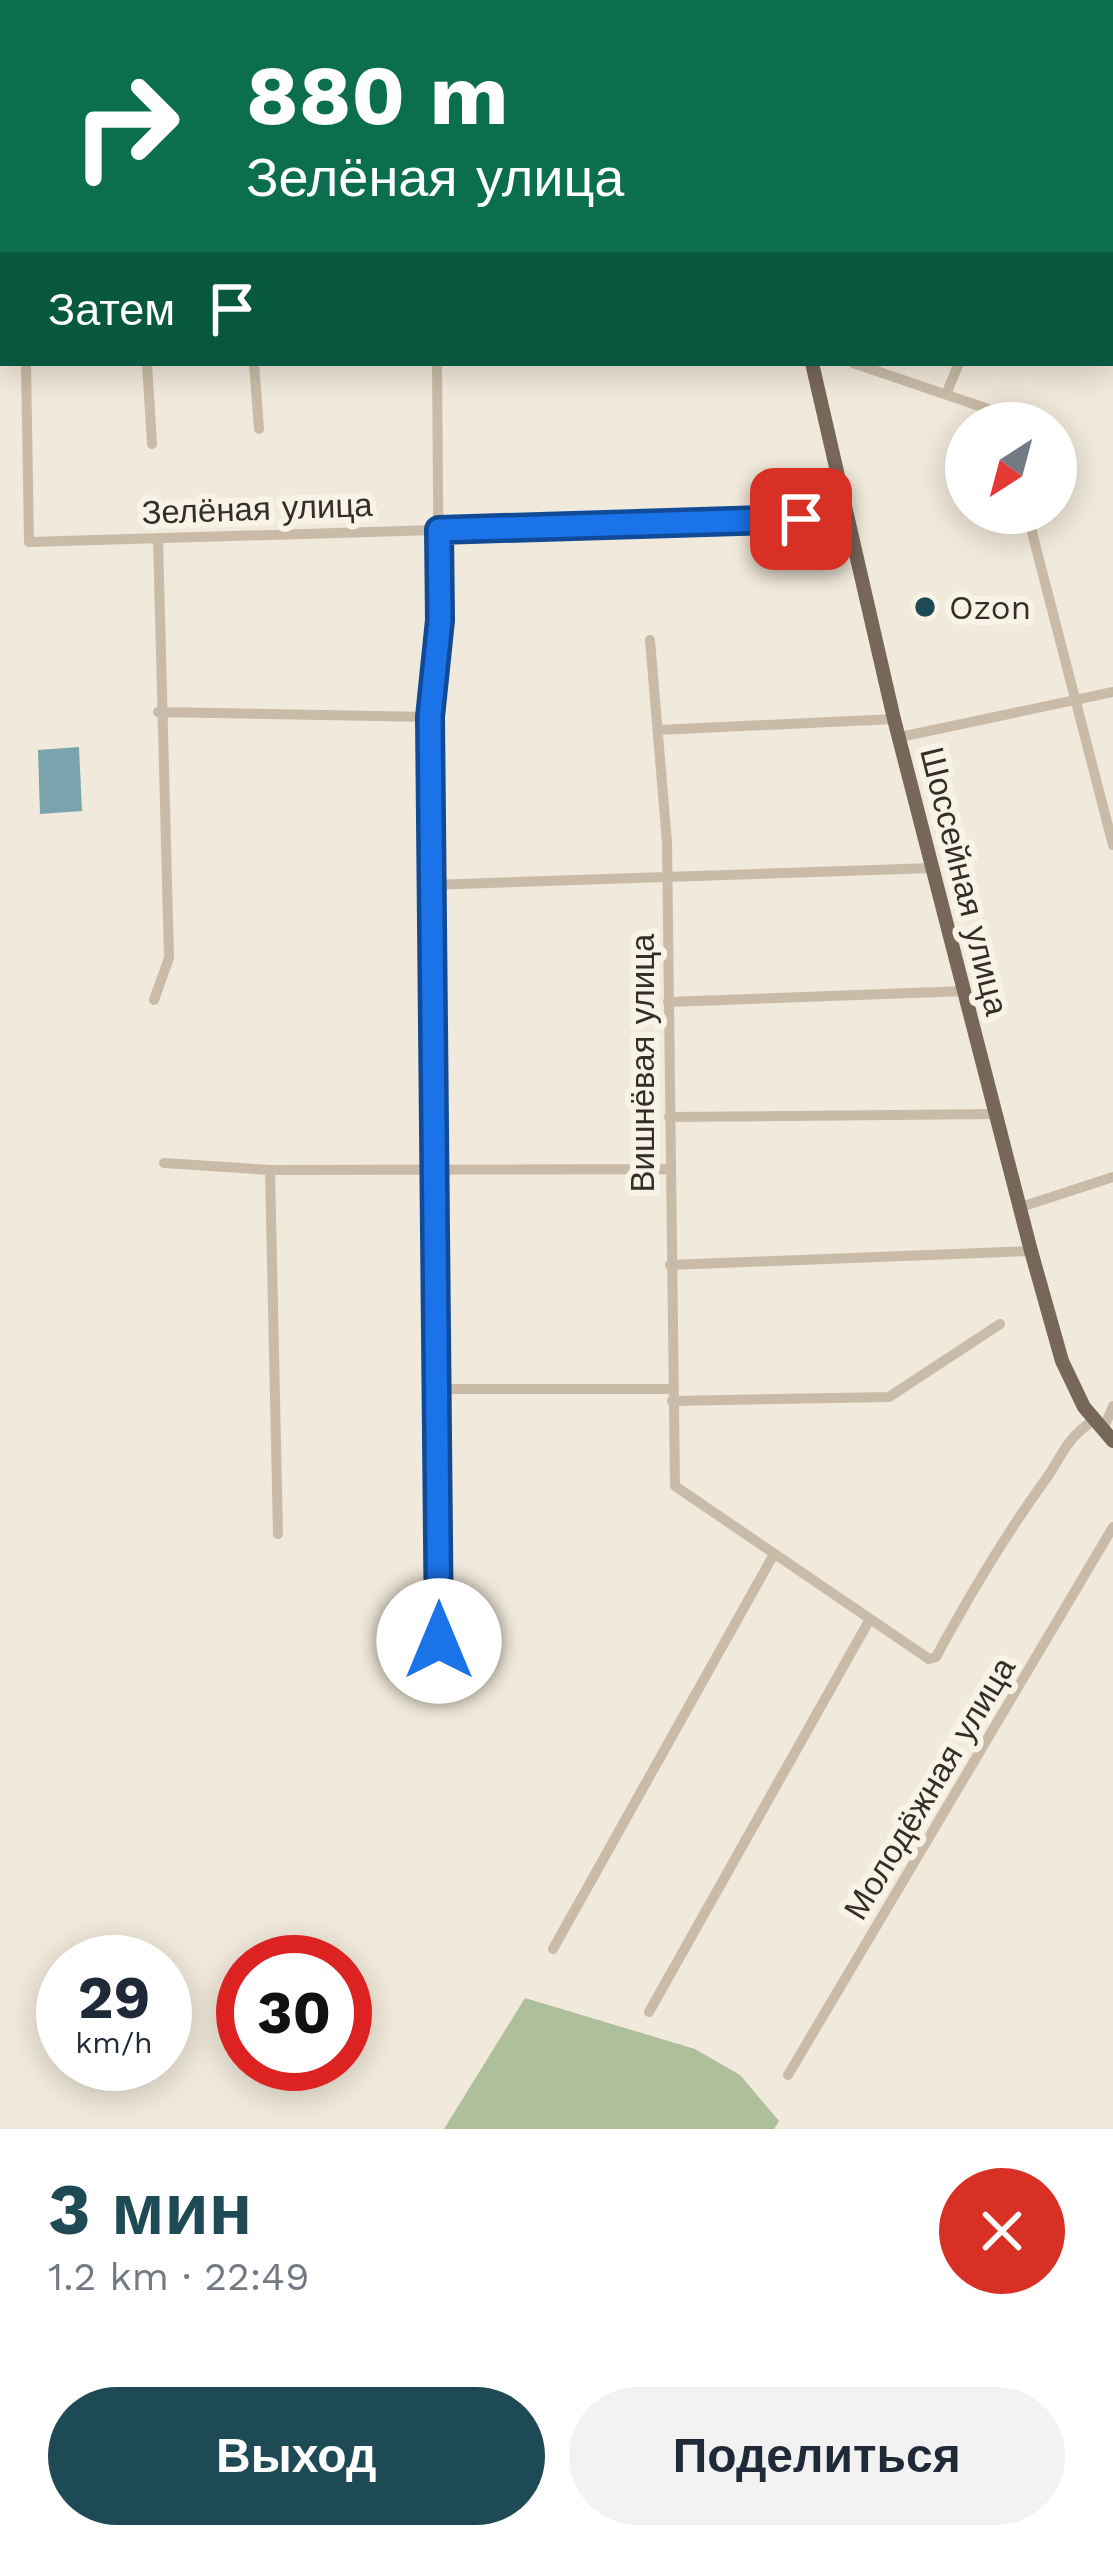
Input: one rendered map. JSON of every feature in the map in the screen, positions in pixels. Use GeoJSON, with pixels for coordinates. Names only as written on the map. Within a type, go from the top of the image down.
{"type":"FeatureCollection","features":[{"type":"Feature","properties":{"kind":"main road","name":"Шоссейная улица"},"geometry":{"type":"LineString","coordinates":[[813,366],[894,719],[1031,1251],[1062,1360],[1098,1425]]}},
{"type":"Feature","properties":{"kind":"street","name":"Зелёная улица"},"geometry":{"type":"LineString","coordinates":[[26,366],[29,542],[846,518]]}},
{"type":"Feature","properties":{"kind":"street"},"geometry":{"type":"LineString","coordinates":[[147,366],[152,445]]}},
{"type":"Feature","properties":{"kind":"street"},"geometry":{"type":"LineString","coordinates":[[254,366],[259,429]]}},
{"type":"Feature","properties":{"kind":"street"},"geometry":{"type":"LineString","coordinates":[[437,366],[440,620],[430,717],[430,885],[440,1389],[439,1641]]}},
{"type":"Feature","properties":{"kind":"street"},"geometry":{"type":"LineString","coordinates":[[862,366],[969,402]]}},
{"type":"Feature","properties":{"kind":"street"},"geometry":{"type":"LineString","coordinates":[[902,366],[903,379]]}},
{"type":"Feature","properties":{"kind":"street"},"geometry":{"type":"LineString","coordinates":[[947,392],[957,366]]}},
{"type":"Feature","properties":{"kind":"street"},"geometry":{"type":"LineString","coordinates":[[1033,534],[1113,845]]}},
{"type":"Feature","properties":{"kind":"street"},"geometry":{"type":"LineString","coordinates":[[154,1000],[169,958],[158,712],[158,538]]}},
{"type":"Feature","properties":{"kind":"street","name":"Вишнёвая улица"},"geometry":{"type":"LineString","coordinates":[[650,640],[668,878],[675,1486],[774,1554]]}},
{"type":"Feature","properties":{"kind":"street"},"geometry":{"type":"LineString","coordinates":[[900,737],[1113,692]]}},
{"type":"Feature","properties":{"kind":"street"},"geometry":{"type":"LineString","coordinates":[[158,712],[430,717]]}},
{"type":"Feature","properties":{"kind":"street"},"geometry":{"type":"LineString","coordinates":[[658,730],[894,719]]}},
{"type":"Feature","properties":{"kind":"street"},"geometry":{"type":"LineString","coordinates":[[430,885],[933,868]]}},
{"type":"Feature","properties":{"kind":"street"},"geometry":{"type":"LineString","coordinates":[[668,1002],[966,991]]}},
{"type":"Feature","properties":{"kind":"street"},"geometry":{"type":"LineString","coordinates":[[669,1117],[996,1114]]}},
{"type":"Feature","properties":{"kind":"street"},"geometry":{"type":"LineString","coordinates":[[164,1163],[270,1170],[669,1169]]}},
{"type":"Feature","properties":{"kind":"street"},"geometry":{"type":"LineString","coordinates":[[270,1170],[278,1534]]}},
{"type":"Feature","properties":{"kind":"street"},"geometry":{"type":"LineString","coordinates":[[1021,1207],[1113,1177]]}},
{"type":"Feature","properties":{"kind":"street"},"geometry":{"type":"LineString","coordinates":[[670,1264],[1031,1251]]}},
{"type":"Feature","properties":{"kind":"street"},"geometry":{"type":"LineString","coordinates":[[440,1389],[889,1397],[1000,1324]]}},
{"type":"Feature","properties":{"kind":"street"},"geometry":{"type":"LineString","coordinates":[[553,1949],[774,1554],[928,1659],[936,1658],[983,1566],[1058,1462],[1065,1439],[1098,1425],[1113,1406]]}},
{"type":"Feature","properties":{"kind":"street","name":"Молодёжная улица"},"geometry":{"type":"LineString","coordinates":[[788,2075],[1113,1527]]}},
{"type":"Feature","properties":{"kind":"street"},"geometry":{"type":"LineString","coordinates":[[649,2012],[870,1619]]}},
{"type":"Feature","properties":{"kind":"green space"},"geometry":{"type":"Polygon","coordinates":[[[525,1998],[695,2049],[740,2075],[779,2121],[774,2129],[444,2129],[525,1998]]]}},
{"type":"Feature","properties":{"kind":"water"},"geometry":{"type":"Polygon","coordinates":[[[79,747],[82,811],[40,814],[38,750],[79,747]]]}},
{"type":"Feature","properties":{"kind":"place","name":"Ozon"},"geometry":{"type":"Point","coordinates":[925,607]}},
{"type":"Feature","properties":{"kind":"route"},"geometry":{"type":"LineString","coordinates":[[439,1641],[430,717],[440,620],[439,530],[801,519]]}}]}
